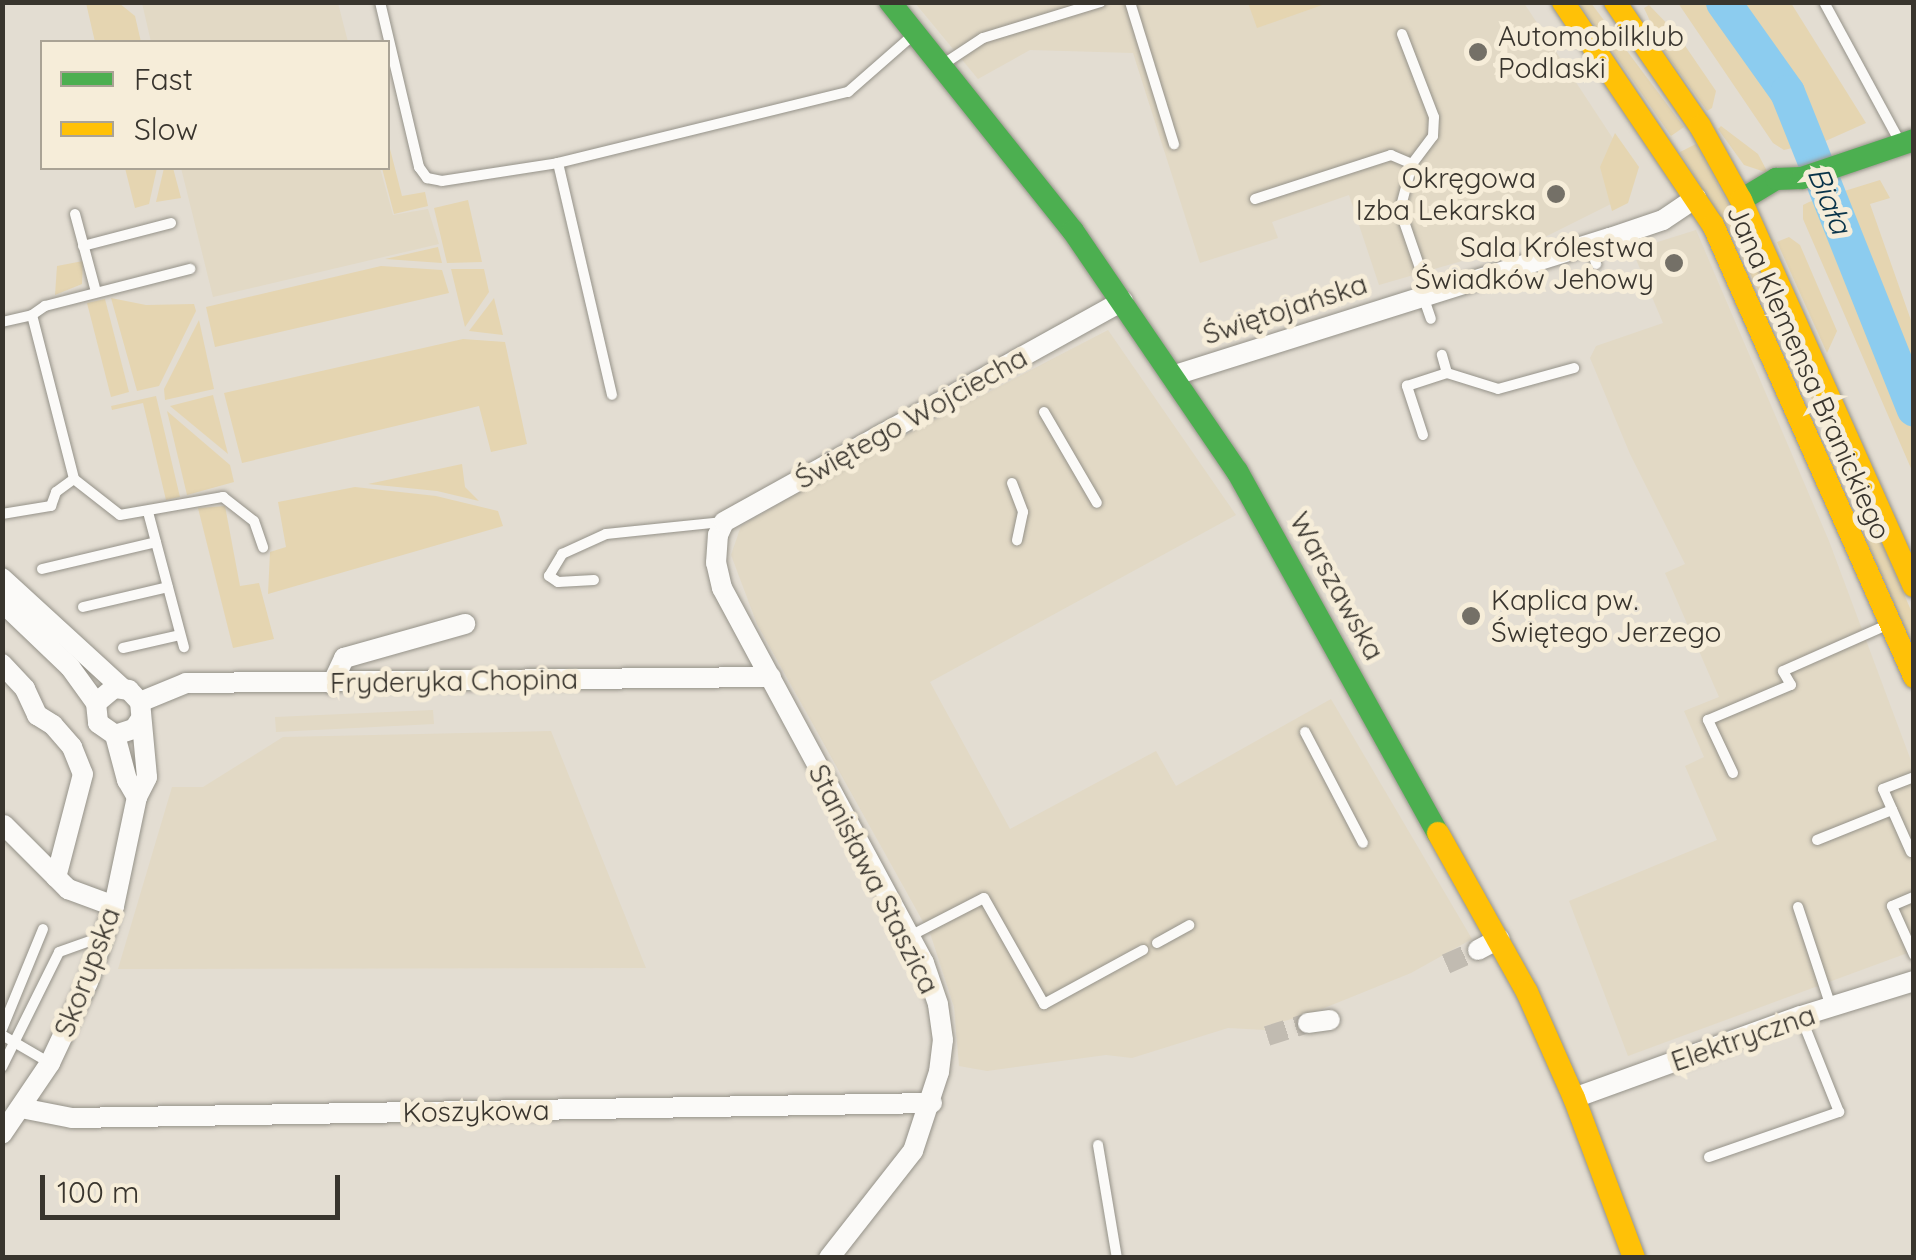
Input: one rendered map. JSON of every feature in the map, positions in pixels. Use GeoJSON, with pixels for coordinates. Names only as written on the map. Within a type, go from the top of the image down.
{"type":"FeatureCollection","features":[{"type":"Feature","properties":{"kind":"street","name":"Warszawska"},"geometry":{"type":"LineString","coordinates":[[890,2],[1123,300],[1278,540],[1488,944],[1547,1033],[1634,1258]]}},
{"type":"Feature","properties":{"kind":"street","name":"Jana Klemensa Branickiego"},"geometry":{"type":"LineString","coordinates":[[1563,2],[1696,198],[1729,256],[1914,677]]}},
{"type":"Feature","properties":{"kind":"street","name":"Jana Klemensa Branickiego"},"geometry":{"type":"LineString","coordinates":[[1615,2],[1700,126],[1741,200],[1914,586]]}},
{"type":"Feature","properties":{"kind":"street"},"geometry":{"type":"LineString","coordinates":[[1741,200],[1782,193],[1802,178],[1908,143]]}},
{"type":"Feature","properties":{"kind":"street","name":"Świętojańska"},"geometry":{"type":"LineString","coordinates":[[1174,375],[1426,295],[1593,254],[1663,220],[1696,198]]}},
{"type":"Feature","properties":{"kind":"street","name":"Świętego Wojciecha"},"geometry":{"type":"LineString","coordinates":[[724,522],[1123,300]]}},
{"type":"Feature","properties":{"kind":"street"},"geometry":{"type":"LineString","coordinates":[[1838,506],[1846,511],[1861,508],[1872,490]]}},
{"type":"Feature","properties":{"kind":"street","name":"Stanisława Staszica"},"geometry":{"type":"LineString","coordinates":[[724,522],[715,549],[722,588],[909,936],[938,1004],[943,1040],[932,1103],[913,1151],[895,1179],[829,1258]]}},
{"type":"Feature","properties":{"kind":"street"},"geometry":{"type":"LineString","coordinates":[[2,578],[122,688],[140,711],[134,729],[115,735]]}},
{"type":"Feature","properties":{"kind":"street"},"geometry":{"type":"LineString","coordinates":[[2,602],[78,676],[96,703],[98,723],[115,735],[127,780],[137,797]]}},
{"type":"Feature","properties":{"kind":"street"},"geometry":{"type":"LineString","coordinates":[[332,684],[344,658],[465,624]]}},
{"type":"Feature","properties":{"kind":"street"},"geometry":{"type":"LineString","coordinates":[[2,664],[25,689],[37,716],[53,725],[72,747],[83,774],[56,878]]}},
{"type":"Feature","properties":{"kind":"street","name":"Fryderyka Chopina"},"geometry":{"type":"LineString","coordinates":[[140,711],[186,683],[771,678]]}},
{"type":"Feature","properties":{"kind":"street"},"geometry":{"type":"LineString","coordinates":[[96,703],[106,691],[122,688]]}},
{"type":"Feature","properties":{"kind":"street","name":"Skorupska"},"geometry":{"type":"LineString","coordinates":[[2,1134],[50,1063],[105,936],[137,797],[149,762],[140,711]]}},
{"type":"Feature","properties":{"kind":"street"},"geometry":{"type":"LineString","coordinates":[[4,826],[56,878],[81,895],[114,906]]}},
{"type":"Feature","properties":{"kind":"street","name":"Elektryczna"},"geometry":{"type":"LineString","coordinates":[[1574,1098],[1801,1016],[1914,981]]}},
{"type":"Feature","properties":{"kind":"street"},"geometry":{"type":"LineString","coordinates":[[1308,1023],[1330,1020]]}},
{"type":"Feature","properties":{"kind":"street","name":"Koszykowa"},"geometry":{"type":"LineString","coordinates":[[21,1108],[72,1118],[932,1103]]}},
{"type":"Feature","properties":{"kind":"lane"},"geometry":{"type":"LineString","coordinates":[[380,2],[386,40]]}},
{"type":"Feature","properties":{"kind":"lane"},"geometry":{"type":"LineString","coordinates":[[941,66],[983,38],[1101,2]]}},
{"type":"Feature","properties":{"kind":"lane"},"geometry":{"type":"LineString","coordinates":[[1130,2],[1174,144]]}},
{"type":"Feature","properties":{"kind":"lane"},"geometry":{"type":"LineString","coordinates":[[1824,2],[1908,143]]}},
{"type":"Feature","properties":{"kind":"lane"},"geometry":{"type":"LineString","coordinates":[[390,62],[419,167],[427,178],[442,182],[558,162],[848,92],[915,34]]}},
{"type":"Feature","properties":{"kind":"lane"},"geometry":{"type":"LineString","coordinates":[[1402,34],[1434,117],[1433,136],[1412,164],[1400,210],[1430,319]]}},
{"type":"Feature","properties":{"kind":"lane"},"geometry":{"type":"LineString","coordinates":[[1255,200],[1390,156],[1412,164]]}},
{"type":"Feature","properties":{"kind":"lane"},"geometry":{"type":"LineString","coordinates":[[558,162],[612,394]]}},
{"type":"Feature","properties":{"kind":"lane"},"geometry":{"type":"LineString","coordinates":[[75,214],[96,292]]}},
{"type":"Feature","properties":{"kind":"lane"},"geometry":{"type":"LineString","coordinates":[[83,246],[171,223]]}},
{"type":"Feature","properties":{"kind":"lane"},"geometry":{"type":"LineString","coordinates":[[2,322],[32,315],[45,306],[190,269]]}},
{"type":"Feature","properties":{"kind":"lane"},"geometry":{"type":"LineString","coordinates":[[32,315],[74,479],[120,515],[223,497],[254,521],[263,547]]}},
{"type":"Feature","properties":{"kind":"lane"},"geometry":{"type":"LineString","coordinates":[[1442,355],[1447,374]]}},
{"type":"Feature","properties":{"kind":"lane"},"geometry":{"type":"LineString","coordinates":[[1423,434],[1407,386],[1447,374],[1498,389],[1574,368]]}},
{"type":"Feature","properties":{"kind":"lane"},"geometry":{"type":"LineString","coordinates":[[1044,412],[1098,503]]}},
{"type":"Feature","properties":{"kind":"lane"},"geometry":{"type":"LineString","coordinates":[[2,514],[52,506],[56,492],[74,479]]}},
{"type":"Feature","properties":{"kind":"lane"},"geometry":{"type":"LineString","coordinates":[[1012,484],[1023,512],[1017,540]]}},
{"type":"Feature","properties":{"kind":"lane"},"geometry":{"type":"LineString","coordinates":[[123,648],[182,641],[148,512]]}},
{"type":"Feature","properties":{"kind":"lane"},"geometry":{"type":"LineString","coordinates":[[594,580],[558,582],[550,576],[562,554],[606,534],[724,522]]}},
{"type":"Feature","properties":{"kind":"lane"},"geometry":{"type":"LineString","coordinates":[[42,569],[156,542]]}},
{"type":"Feature","properties":{"kind":"lane"},"geometry":{"type":"LineString","coordinates":[[83,607],[168,587]]}},
{"type":"Feature","properties":{"kind":"lane"},"geometry":{"type":"LineString","coordinates":[[1733,773],[1708,720],[1791,685],[1783,671],[1890,624]]}},
{"type":"Feature","properties":{"kind":"lane"},"geometry":{"type":"LineString","coordinates":[[1305,732],[1363,843]]}},
{"type":"Feature","properties":{"kind":"lane"},"geometry":{"type":"LineString","coordinates":[[1911,852],[1883,789],[1914,777]]}},
{"type":"Feature","properties":{"kind":"lane"},"geometry":{"type":"LineString","coordinates":[[1816,840],[1892,810]]}},
{"type":"Feature","properties":{"kind":"lane"},"geometry":{"type":"LineString","coordinates":[[1913,897],[1892,906],[1914,956]]}},
{"type":"Feature","properties":{"kind":"lane"},"geometry":{"type":"LineString","coordinates":[[909,936],[984,898],[1044,1004],[1144,950]]}},
{"type":"Feature","properties":{"kind":"lane"},"geometry":{"type":"LineString","coordinates":[[1798,907],[1831,1008]]}},
{"type":"Feature","properties":{"kind":"lane"},"geometry":{"type":"LineString","coordinates":[[1157,943],[1189,925]]}},
{"type":"Feature","properties":{"kind":"lane"},"geometry":{"type":"LineString","coordinates":[[43,929],[2,1032],[50,1063]]}},
{"type":"Feature","properties":{"kind":"lane"},"geometry":{"type":"LineString","coordinates":[[2,1067],[17,1044],[59,952],[105,936]]}},
{"type":"Feature","properties":{"kind":"lane"},"geometry":{"type":"LineString","coordinates":[[1709,1157],[1839,1112],[1801,1016]]}},
{"type":"Feature","properties":{"kind":"lane"},"geometry":{"type":"LineString","coordinates":[[1098,1145],[1117,1258]]}},
{"type":"Feature","properties":{"kind":"shaded area"},"geometry":{"type":"Polygon","coordinates":[[[1248,2],[1328,3],[1257,28],[1248,2]]]}},
{"type":"Feature","properties":{"kind":"shaded area"},"geometry":{"type":"Polygon","coordinates":[[[86,3],[119,3],[135,16],[141,40],[95,40],[86,3]]]}},
{"type":"Feature","properties":{"kind":"shaded area"},"geometry":{"type":"Polygon","coordinates":[[[142,3],[338,3],[347,40],[151,40],[142,3]]]}},
{"type":"Feature","properties":{"kind":"shaded area"},"geometry":{"type":"Polygon","coordinates":[[[915,3],[1524,3],[1625,157],[1621,199],[1545,237],[1379,285],[1349,195],[1272,222],[1278,238],[1200,263],[1133,53],[1030,50],[978,79],[915,3]]]}},
{"type":"Feature","properties":{"kind":"shaded area"},"geometry":{"type":"Polygon","coordinates":[[[1579,3],[1591,3],[1684,127],[1671,136],[1579,3]]]}},
{"type":"Feature","properties":{"kind":"shaded area"},"geometry":{"type":"Polygon","coordinates":[[[1678,3],[1791,3],[1866,123],[1812,147],[1801,139],[1810,149],[1794,154],[1792,148],[1784,150],[1773,143],[1678,3]]]}},
{"type":"Feature","properties":{"kind":"shaded area"},"geometry":{"type":"Polygon","coordinates":[[[1649,5],[1677,34],[1716,91],[1712,108],[1707,111],[1664,51],[1644,8],[1649,5]]]}},
{"type":"Feature","properties":{"kind":"shaded area"},"geometry":{"type":"Polygon","coordinates":[[[1721,126],[1758,154],[1768,173],[1744,165],[1718,129],[1721,126]]]}},
{"type":"Feature","properties":{"kind":"shaded area"},"geometry":{"type":"Polygon","coordinates":[[[1615,133],[1639,167],[1628,203],[1612,211],[1600,167],[1615,133]]]}},
{"type":"Feature","properties":{"kind":"shaded area"},"geometry":{"type":"Polygon","coordinates":[[[1696,144],[1748,241],[1737,245],[1680,152],[1696,144]]]}},
{"type":"Feature","properties":{"kind":"shaded area"},"geometry":{"type":"Polygon","coordinates":[[[390,149],[402,196],[425,192],[428,206],[394,214],[383,170],[390,170],[390,149]]]}},
{"type":"Feature","properties":{"kind":"shaded area"},"geometry":{"type":"Polygon","coordinates":[[[126,170],[157,170],[149,204],[135,208],[126,170]]]}},
{"type":"Feature","properties":{"kind":"shaded area"},"geometry":{"type":"Polygon","coordinates":[[[164,170],[174,170],[181,198],[156,202],[164,170]]]}},
{"type":"Feature","properties":{"kind":"shaded area"},"geometry":{"type":"Polygon","coordinates":[[[181,170],[381,170],[393,215],[428,209],[439,244],[213,297],[181,170]]]}},
{"type":"Feature","properties":{"kind":"shaded area"},"geometry":{"type":"Polygon","coordinates":[[[1880,180],[1890,198],[1870,204],[1913,326],[1913,473],[1803,219],[1803,205],[1880,180]]]}},
{"type":"Feature","properties":{"kind":"shaded area"},"geometry":{"type":"Polygon","coordinates":[[[468,200],[482,262],[447,263],[434,208],[468,200]]]}},
{"type":"Feature","properties":{"kind":"shaded area"},"geometry":{"type":"Polygon","coordinates":[[[1696,230],[1829,541],[1913,766],[1913,951],[1628,1056],[1569,901],[1717,840],[1685,766],[1704,757],[1684,711],[1719,697],[1665,573],[1685,564],[1630,454],[1590,358],[1596,346],[1663,323],[1632,250],[1696,230]]]}},
{"type":"Feature","properties":{"kind":"shaded area"},"geometry":{"type":"Polygon","coordinates":[[[1789,237],[1800,245],[1837,331],[1827,353],[1777,242],[1789,237]]]}},
{"type":"Feature","properties":{"kind":"shaded area"},"geometry":{"type":"Polygon","coordinates":[[[438,247],[442,263],[385,259],[438,247]]]}},
{"type":"Feature","properties":{"kind":"shaded area"},"geometry":{"type":"Polygon","coordinates":[[[1754,252],[1857,492],[1742,257],[1754,252]]]}},
{"type":"Feature","properties":{"kind":"shaded area"},"geometry":{"type":"Polygon","coordinates":[[[83,261],[82,284],[55,295],[57,266],[83,261]]]}},
{"type":"Feature","properties":{"kind":"shaded area"},"geometry":{"type":"Polygon","coordinates":[[[381,266],[442,270],[449,293],[215,347],[206,307],[381,266]]]}},
{"type":"Feature","properties":{"kind":"shaded area"},"geometry":{"type":"Polygon","coordinates":[[[451,269],[484,269],[489,292],[465,327],[451,269]]]}},
{"type":"Feature","properties":{"kind":"shaded area"},"geometry":{"type":"Polygon","coordinates":[[[111,298],[146,305],[194,304],[196,311],[159,386],[137,391],[111,298]]]}},
{"type":"Feature","properties":{"kind":"shaded area"},"geometry":{"type":"Polygon","coordinates":[[[494,298],[503,335],[469,331],[494,298]]]}},
{"type":"Feature","properties":{"kind":"shaded area"},"geometry":{"type":"Polygon","coordinates":[[[105,299],[129,392],[111,397],[87,303],[105,299]]]}},
{"type":"Feature","properties":{"kind":"shaded area"},"geometry":{"type":"Polygon","coordinates":[[[199,320],[214,389],[165,400],[164,389],[199,320]]]}},
{"type":"Feature","properties":{"kind":"shaded area"},"geometry":{"type":"Polygon","coordinates":[[[1108,330],[1236,515],[930,682],[1010,829],[1156,751],[1176,786],[1331,699],[1472,939],[1411,973],[1307,1015],[1265,1026],[1265,1030],[1228,1028],[1132,1058],[1106,1055],[987,1071],[959,1066],[954,1007],[931,936],[757,624],[731,555],[741,526],[832,473],[1108,330]]]}},
{"type":"Feature","properties":{"kind":"shaded area"},"geometry":{"type":"Polygon","coordinates":[[[463,339],[505,342],[527,444],[491,452],[479,406],[242,463],[224,393],[463,339]]]}},
{"type":"Feature","properties":{"kind":"shaded area"},"geometry":{"type":"Polygon","coordinates":[[[213,395],[228,454],[170,406],[213,395]]]}},
{"type":"Feature","properties":{"kind":"shaded area"},"geometry":{"type":"Polygon","coordinates":[[[156,396],[180,497],[166,500],[143,403],[112,410],[111,406],[156,396]]]}},
{"type":"Feature","properties":{"kind":"shaded area"},"geometry":{"type":"Polygon","coordinates":[[[167,411],[230,465],[234,482],[187,495],[167,411]]]}},
{"type":"Feature","properties":{"kind":"shaded area"},"geometry":{"type":"Polygon","coordinates":[[[462,464],[465,487],[479,501],[437,491],[368,484],[462,464]]]}},
{"type":"Feature","properties":{"kind":"shaded area"},"geometry":{"type":"Polygon","coordinates":[[[355,487],[436,496],[498,511],[503,526],[268,594],[270,552],[286,547],[278,502],[355,487]]]}},
{"type":"Feature","properties":{"kind":"shaded area"},"geometry":{"type":"Polygon","coordinates":[[[225,506],[240,586],[259,583],[274,639],[233,648],[198,508],[225,506]]]}},
{"type":"Feature","properties":{"kind":"shaded area"},"geometry":{"type":"Polygon","coordinates":[[[1871,518],[1913,615],[1913,647],[1860,525],[1871,518]]]}},
{"type":"Feature","properties":{"kind":"shaded area"},"geometry":{"type":"Polygon","coordinates":[[[433,710],[434,724],[276,732],[275,717],[433,710]]]}},
{"type":"Feature","properties":{"kind":"shaded area"},"geometry":{"type":"Polygon","coordinates":[[[551,731],[646,968],[118,969],[172,787],[203,787],[283,737],[551,731]]]}},
{"type":"Feature","properties":{"kind":"waterway","name":"Biała"},"geometry":{"type":"LineString","coordinates":[[1723,2],[1787,92],[1914,409]]}},
{"type":"Feature","properties":{"kind":"tunnel"},"geometry":{"type":"LineString","coordinates":[[1446,964],[1478,950]]}},
{"type":"Feature","properties":{"kind":"tunnel"},"geometry":{"type":"LineString","coordinates":[[1267,1036],[1308,1023]]}},
{"type":"Feature","properties":{"kind":"traffic: fast"},"geometry":{"type":"LineString","coordinates":[[890,2],[1073,231],[1237,471],[1438,833]]}},
{"type":"Feature","properties":{"kind":"traffic: fast"},"geometry":{"type":"LineString","coordinates":[[1741,200],[1776,179],[1802,178],[1914,140]]}},
{"type":"Feature","properties":{"kind":"traffic: slow"},"geometry":{"type":"LineString","coordinates":[[1563,2],[1713,225],[1914,677]]}},
{"type":"Feature","properties":{"kind":"traffic: slow"},"geometry":{"type":"LineString","coordinates":[[1615,2],[1700,126],[1741,200],[1914,586]]}},
{"type":"Feature","properties":{"kind":"traffic: slow"},"geometry":{"type":"LineString","coordinates":[[1438,833],[1527,992],[1574,1098],[1634,1258]]}},
{"type":"Feature","properties":{"kind":"place","name":"Automobilklub Podlaski"},"geometry":{"type":"Point","coordinates":[1478,52]}},
{"type":"Feature","properties":{"kind":"place","name":"Okręgowa Izba Lekarska"},"geometry":{"type":"Point","coordinates":[1556,194]}},
{"type":"Feature","properties":{"kind":"place","name":"Sala Królestwa Świadków Jehowy"},"geometry":{"type":"Point","coordinates":[1674,263]}},
{"type":"Feature","properties":{"kind":"place","name":"Kaplica pw. Świętego Jerzego"},"geometry":{"type":"Point","coordinates":[1471,616]}}]}
